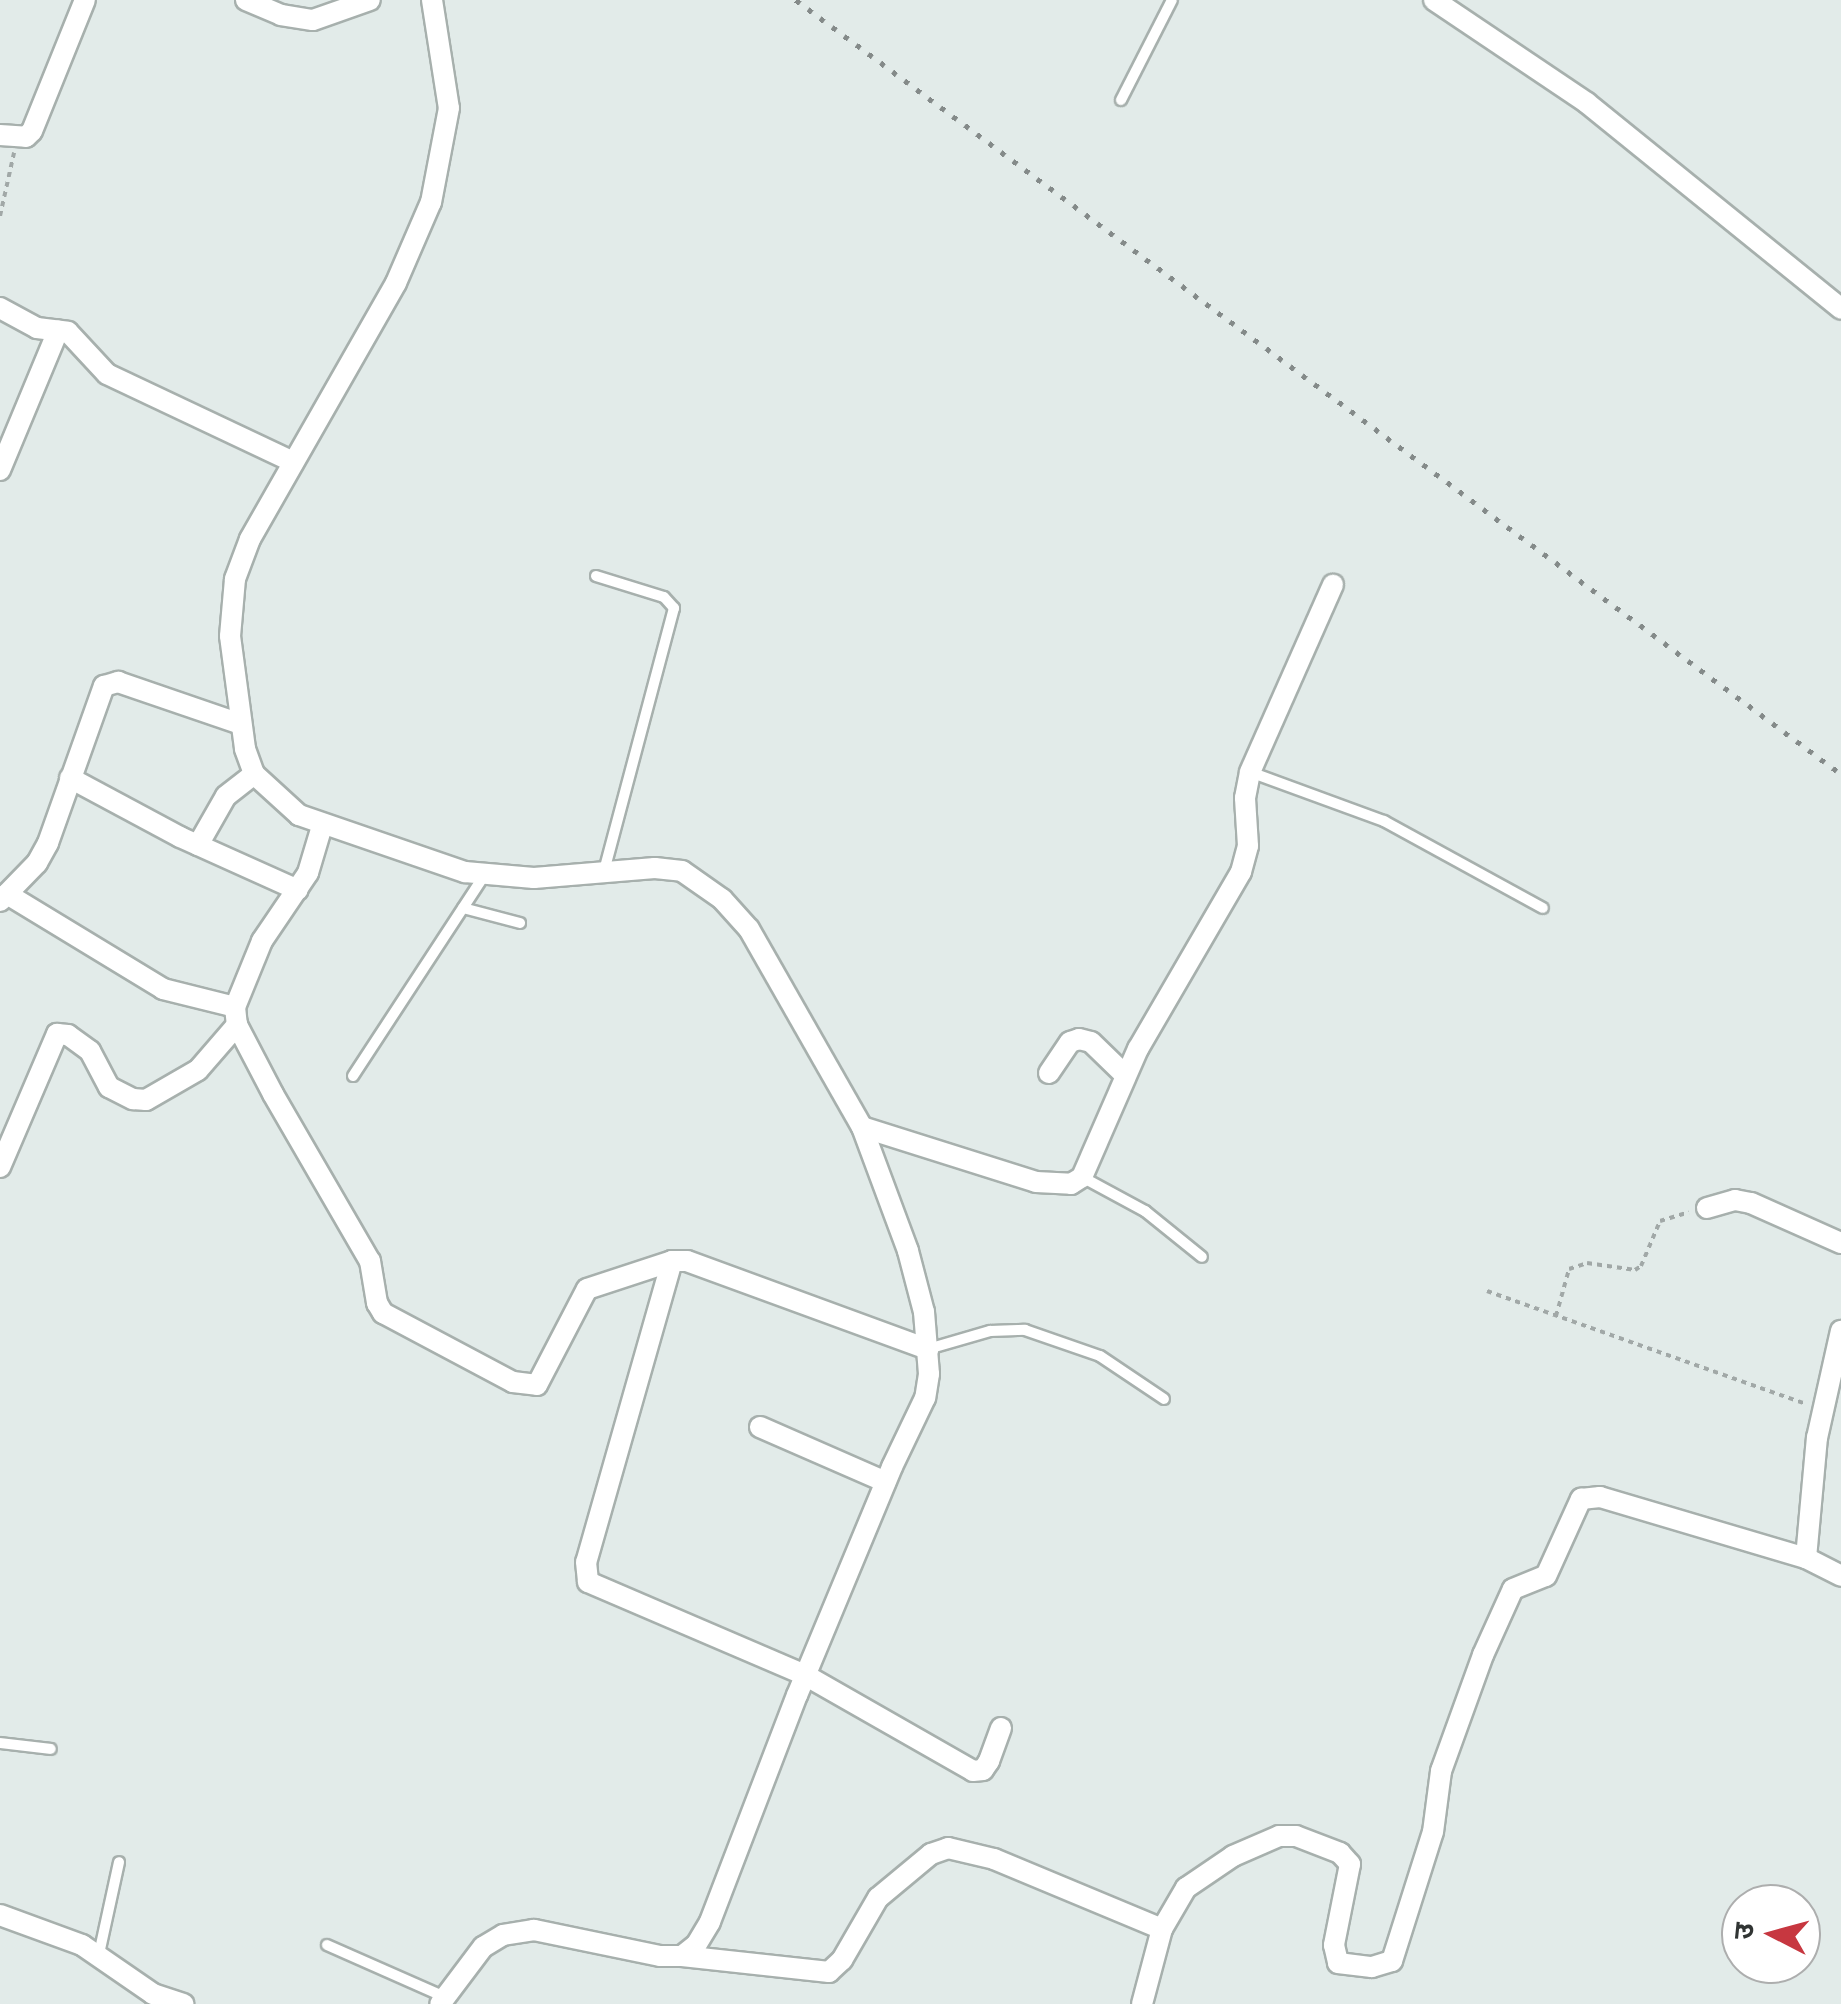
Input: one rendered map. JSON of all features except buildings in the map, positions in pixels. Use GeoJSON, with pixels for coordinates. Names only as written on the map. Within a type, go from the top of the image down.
{"type":"FeatureCollection","features":[{"type":"Feature","properties":{"kind":"street"},"geometry":{"type":"LineString","coordinates":[[6,137],[26,137],[32,131],[85,0]]}},
{"type":"Feature","properties":{"kind":"street"},"geometry":{"type":"LineString","coordinates":[[246,0],[297,20],[335,6],[370,0]]}},
{"type":"Feature","properties":{"kind":"street"},"geometry":{"type":"LineString","coordinates":[[432,0],[449,108],[431,202],[396,283],[250,539],[230,605],[241,724],[254,774],[299,816],[485,875],[534,878],[656,868],[682,872],[722,899],[749,929],[862,1128],[908,1251],[928,1349],[925,1398],[805,1674],[710,1922],[696,1944],[682,1956]]}},
{"type":"Feature","properties":{"kind":"street"},"geometry":{"type":"LineString","coordinates":[[1434,0],[1587,103],[1841,309]]}},
{"type":"Feature","properties":{"kind":"street"},"geometry":{"type":"LineString","coordinates":[[0,308],[26,324],[76,337],[107,374],[293,462]]}},
{"type":"Feature","properties":{"kind":"street"},"geometry":{"type":"LineString","coordinates":[[0,470],[58,330]]}},
{"type":"Feature","properties":{"kind":"street"},"geometry":{"type":"LineString","coordinates":[[862,1128],[1036,1182],[1072,1184],[1082,1177],[1125,1075],[1240,872],[1248,846],[1245,798],[1250,772],[1333,585]]}},
{"type":"Feature","properties":{"kind":"street"},"geometry":{"type":"LineString","coordinates":[[241,724],[118,682],[104,686],[48,843],[37,863],[4,898],[163,989],[236,1016],[370,1262],[377,1304],[394,1322],[513,1382],[537,1385],[586,1289],[672,1260],[702,1265],[928,1349]]}},
{"type":"Feature","properties":{"kind":"street"},"geometry":{"type":"LineString","coordinates":[[198,845],[226,796],[254,774]]}},
{"type":"Feature","properties":{"kind":"street"},"geometry":{"type":"LineString","coordinates":[[70,778],[198,845],[298,890]]}},
{"type":"Feature","properties":{"kind":"street"},"geometry":{"type":"LineString","coordinates":[[0,1167],[56,1034],[68,1035],[90,1051],[109,1087],[120,1094],[146,1100],[198,1070],[236,1016],[262,941],[298,890],[317,851],[322,826]]}},
{"type":"Feature","properties":{"kind":"street"},"geometry":{"type":"LineString","coordinates":[[1049,1073],[1070,1042],[1079,1039],[1090,1042],[1125,1075]]}},
{"type":"Feature","properties":{"kind":"street"},"geometry":{"type":"LineString","coordinates":[[1707,1208],[1735,1200],[1751,1203],[1841,1243]]}},
{"type":"Feature","properties":{"kind":"street"},"geometry":{"type":"LineString","coordinates":[[672,1260],[584,1573],[595,1588],[805,1674],[973,1772],[983,1770],[990,1761],[1001,1728]]}},
{"type":"Feature","properties":{"kind":"street"},"geometry":{"type":"LineString","coordinates":[[1806,1558],[1822,1410],[1841,1332]]}},
{"type":"Feature","properties":{"kind":"street"},"geometry":{"type":"LineString","coordinates":[[760,1427],[886,1482]]}},
{"type":"Feature","properties":{"kind":"street"},"geometry":{"type":"LineString","coordinates":[[1142,2004],[1172,1905],[1202,1873],[1269,1839],[1296,1836],[1340,1853],[1350,1864],[1334,1944],[1338,1963],[1372,1967],[1392,1961],[1432,1832],[1440,1772],[1483,1655],[1513,1589],[1546,1576],[1581,1499],[1600,1497],[1806,1558],[1841,1576]]}},
{"type":"Feature","properties":{"kind":"street"},"geometry":{"type":"LineString","coordinates":[[443,2000],[483,1947],[504,1935],[534,1930],[682,1956],[829,1972],[842,1960],[878,1898],[931,1854],[948,1848],[994,1859],[1162,1928]]}},
{"type":"Feature","properties":{"kind":"street"},"geometry":{"type":"LineString","coordinates":[[0,1915],[99,1954],[153,1994],[183,2004]]}},
{"type":"Feature","properties":{"kind":"lane"},"geometry":{"type":"LineString","coordinates":[[1121,100],[1172,0]]}},
{"type":"Feature","properties":{"kind":"lane"},"geometry":{"type":"LineString","coordinates":[[596,576],[664,597],[674,608],[604,872]]}},
{"type":"Feature","properties":{"kind":"lane"},"geometry":{"type":"LineString","coordinates":[[1250,772],[1384,821],[1543,908]]}},
{"type":"Feature","properties":{"kind":"lane"},"geometry":{"type":"LineString","coordinates":[[353,1076],[485,875]]}},
{"type":"Feature","properties":{"kind":"lane"},"geometry":{"type":"LineString","coordinates":[[463,908],[520,923]]}},
{"type":"Feature","properties":{"kind":"lane"},"geometry":{"type":"LineString","coordinates":[[1082,1177],[1145,1211],[1202,1257]]}},
{"type":"Feature","properties":{"kind":"lane"},"geometry":{"type":"LineString","coordinates":[[928,1349],[990,1332],[1025,1330],[1100,1356],[1164,1399]]}},
{"type":"Feature","properties":{"kind":"lane"},"geometry":{"type":"LineString","coordinates":[[0,1743],[51,1749]]}},
{"type":"Feature","properties":{"kind":"lane"},"geometry":{"type":"LineString","coordinates":[[99,1954],[119,1862]]}},
{"type":"Feature","properties":{"kind":"lane"},"geometry":{"type":"LineString","coordinates":[[327,1946],[443,2000]]}},
{"type":"Feature","properties":{"kind":"path"},"geometry":{"type":"LineString","coordinates":[[0,216],[13,175],[6,137]]}},
{"type":"Feature","properties":{"kind":"path"},"geometry":{"type":"LineString","coordinates":[[1556,1316],[1569,1268],[1587,1263],[1634,1270],[1641,1266],[1660,1220],[1707,1208]]}},
{"type":"Feature","properties":{"kind":"path"},"geometry":{"type":"LineString","coordinates":[[1487,1291],[1822,1410]]}},
{"type":"Feature","properties":{"kind":"railway"},"geometry":{"type":"LineString","coordinates":[[796,0],[1841,774]]}}]}
